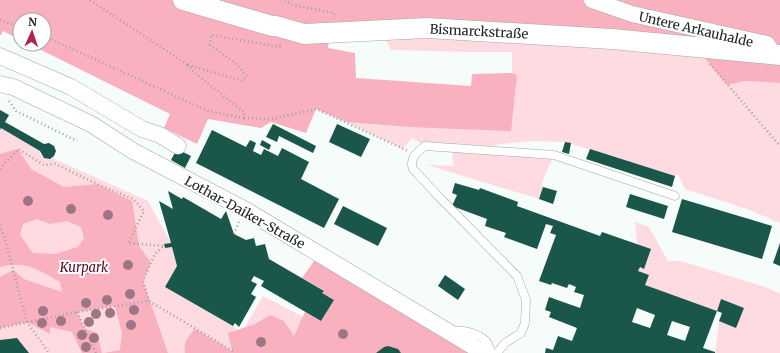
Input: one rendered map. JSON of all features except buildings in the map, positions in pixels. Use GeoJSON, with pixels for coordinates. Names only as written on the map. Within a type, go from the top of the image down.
{"type":"FeatureCollection","features":[{"type":"Feature","properties":{"kind":"street","name":"Bismarckstraße"},"geometry":{"type":"LineString","coordinates":[[183,0],[304,34],[427,28],[612,39],[777,55]]}},
{"type":"Feature","properties":{"kind":"street","name":"Untere Arkauhalde"},"geometry":{"type":"LineString","coordinates":[[592,0],[632,14],[767,44],[777,55]]}},
{"type":"Feature","properties":{"kind":"street"},"geometry":{"type":"LineString","coordinates":[[0,56],[71,87],[142,129],[160,135],[178,146]]}},
{"type":"Feature","properties":{"kind":"street","name":"Lothar-Daiker-Straße"},"geometry":{"type":"LineString","coordinates":[[1,84],[14,87],[92,124],[133,151],[244,209],[484,353]]}},
{"type":"Feature","properties":{"kind":"lane"},"geometry":{"type":"LineString","coordinates":[[497,353],[505,343],[521,333],[525,323],[526,300],[517,276],[438,198],[413,169],[411,164],[414,154],[425,146],[554,155],[675,196]]}},
{"type":"Feature","properties":{"kind":"lane"},"geometry":{"type":"LineString","coordinates":[[450,332],[459,330],[478,336],[487,342],[491,353]]}},
{"type":"Feature","properties":{"kind":"path"},"geometry":{"type":"LineString","coordinates":[[90,0],[188,65],[196,74],[244,112],[244,118]]}},
{"type":"Feature","properties":{"kind":"path"},"geometry":{"type":"LineString","coordinates":[[285,0],[293,5],[334,13],[335,20]]}},
{"type":"Feature","properties":{"kind":"path"},"geometry":{"type":"LineString","coordinates":[[0,20],[12,24]]}},
{"type":"Feature","properties":{"kind":"path"},"geometry":{"type":"LineString","coordinates":[[188,65],[243,81],[247,76],[236,64],[210,45],[211,35],[281,47],[272,26]]}},
{"type":"Feature","properties":{"kind":"path"},"geometry":{"type":"LineString","coordinates":[[52,40],[208,111],[244,118],[272,119],[316,109],[414,154]]}},
{"type":"Feature","properties":{"kind":"path"},"geometry":{"type":"LineString","coordinates":[[695,46],[780,146]]}},
{"type":"Feature","properties":{"kind":"path"},"geometry":{"type":"LineString","coordinates":[[1,84],[7,98],[16,111],[77,142]]}},
{"type":"Feature","properties":{"kind":"path"},"geometry":{"type":"LineString","coordinates":[[0,169],[18,149],[44,164],[55,164],[133,199],[144,211],[128,243],[164,246],[155,254],[143,281],[149,301]]}},
{"type":"Feature","properties":{"kind":"path"},"geometry":{"type":"LineString","coordinates":[[0,225],[27,322],[49,353]]}},
{"type":"Feature","properties":{"kind":"path"},"geometry":{"type":"LineString","coordinates":[[0,328],[77,312],[149,301],[233,351],[233,353]]}},
{"type":"Feature","properties":{"kind":"path"},"geometry":{"type":"LineString","coordinates":[[77,312],[96,353]]}},
{"type":"Feature","properties":{"kind":"green space"},"geometry":{"type":"Polygon","coordinates":[[[0,0],[780,0],[780,83],[745,81],[727,85],[695,46],[329,33],[328,48],[355,53],[356,78],[471,86],[472,74],[512,73],[517,75],[511,131],[409,127],[346,122],[316,109],[306,133],[271,122],[261,128],[208,119],[197,144],[164,128],[170,114],[45,52],[52,52],[52,12],[12,12],[12,36],[3,31],[0,36],[0,0]]]}},
{"type":"Feature","properties":{"kind":"green space"},"geometry":{"type":"Polygon","coordinates":[[[381,30],[695,46],[727,84],[745,81],[780,83],[780,223],[747,209],[685,189],[678,174],[675,176],[565,142],[534,141],[501,144],[478,149],[554,155],[542,182],[543,187],[539,199],[427,165],[453,166],[452,147],[425,146],[412,138],[403,149],[346,122],[409,127],[517,75],[512,73],[512,52],[391,50],[381,30]]]}},
{"type":"Feature","properties":{"kind":"green space","name":"Kurpark"},"geometry":{"type":"Polygon","coordinates":[[[1,128],[40,151],[42,156],[47,159],[52,158],[148,201],[171,243],[164,244],[165,248],[172,247],[177,266],[165,287],[233,326],[241,334],[263,296],[322,327],[468,353],[0,353],[1,128]]]}},
{"type":"Feature","properties":{"kind":"green space"},"geometry":{"type":"Polygon","coordinates":[[[18,149],[31,169],[64,187],[97,184],[132,201],[139,246],[151,263],[143,281],[168,353],[104,353],[120,350],[122,333],[115,306],[77,312],[84,328],[97,333],[102,353],[82,353],[72,332],[50,327],[50,334],[27,322],[0,328],[0,277],[13,270],[24,279],[62,292],[60,282],[32,267],[9,265],[0,267],[0,154],[18,149]],[[37,219],[23,224],[20,235],[33,253],[55,254],[78,247],[84,238],[81,227],[67,221],[50,224],[37,219]]]}},
{"type":"Feature","properties":{"kind":"green space"},"geometry":{"type":"Polygon","coordinates":[[[635,222],[649,227],[668,261],[681,261],[768,288],[780,294],[780,353],[715,353],[719,321],[736,327],[744,308],[721,299],[717,311],[645,285],[649,275],[638,271],[640,267],[644,269],[637,244],[635,222]]]}},
{"type":"Feature","properties":{"kind":"green space"},"geometry":{"type":"Polygon","coordinates":[[[319,254],[484,353],[185,353],[185,343],[195,329],[232,351],[228,333],[255,324],[270,315],[284,321],[294,336],[305,312],[321,321],[334,300],[322,293],[323,290],[302,278],[319,254]]]}}]}
